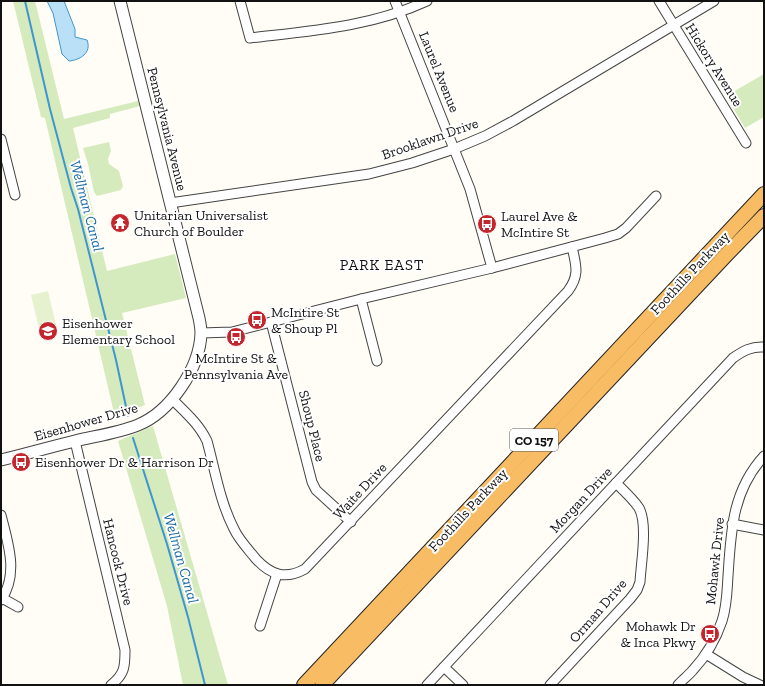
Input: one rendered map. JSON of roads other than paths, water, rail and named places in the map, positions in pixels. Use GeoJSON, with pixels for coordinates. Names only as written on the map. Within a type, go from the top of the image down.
{"type":"FeatureCollection","features":[{"type":"Feature","properties":{"kind":"highway","name":"Foothills Parkway"},"geometry":{"type":"LineString","coordinates":[[304,685],[764,194]]}},
{"type":"Feature","properties":{"kind":"highway","name":"Foothills Parkway"},"geometry":{"type":"LineString","coordinates":[[322,685],[721,259],[764,216]]}},
{"type":"Feature","properties":{"kind":"street","name":"Pennsylvania Avenue"},"geometry":{"type":"LineString","coordinates":[[120,1],[199,318],[201,334],[197,356],[183,385],[172,399]]}},
{"type":"Feature","properties":{"kind":"street"},"geometry":{"type":"LineString","coordinates":[[240,1],[250,38],[344,27],[400,12],[427,1]]}},
{"type":"Feature","properties":{"kind":"street","name":"Laurel Avenue"},"geometry":{"type":"LineString","coordinates":[[395,1],[474,202],[492,268]]}},
{"type":"Feature","properties":{"kind":"street","name":"Hickory Avenue"},"geometry":{"type":"LineString","coordinates":[[659,1],[746,142]]}},
{"type":"Feature","properties":{"kind":"street","name":"Brooklawn Drive"},"geometry":{"type":"LineString","coordinates":[[170,203],[369,174],[412,163],[454,149],[485,136],[512,122],[714,1]]}},
{"type":"Feature","properties":{"kind":"street"},"geometry":{"type":"LineString","coordinates":[[1,138],[15,195]]}},
{"type":"Feature","properties":{"kind":"street"},"geometry":{"type":"LineString","coordinates":[[201,334],[232,332],[361,299],[492,268],[618,234],[626,228],[656,196]]}},
{"type":"Feature","properties":{"kind":"street","name":"Waite Drive"},"geometry":{"type":"LineString","coordinates":[[277,574],[289,575],[305,569],[568,291],[576,276],[577,267],[572,247]]}},
{"type":"Feature","properties":{"kind":"street"},"geometry":{"type":"LineString","coordinates":[[361,299],[377,361]]}},
{"type":"Feature","properties":{"kind":"street","name":"Shoup Place"},"geometry":{"type":"LineString","coordinates":[[271,322],[312,482],[316,490],[351,522]]}},
{"type":"Feature","properties":{"kind":"street","name":"Morgan Drive"},"geometry":{"type":"LineString","coordinates":[[427,685],[733,358],[741,352],[751,348],[764,347]]}},
{"type":"Feature","properties":{"kind":"street"},"geometry":{"type":"LineString","coordinates":[[172,399],[202,430],[207,441],[225,509],[234,530],[243,544],[262,565],[277,574],[260,626]]}},
{"type":"Feature","properties":{"kind":"street","name":"Eisenhower Drive"},"geometry":{"type":"LineString","coordinates":[[1,460],[137,425],[158,413],[172,399]]}},
{"type":"Feature","properties":{"kind":"street","name":"Hancock Drive"},"geometry":{"type":"LineString","coordinates":[[75,441],[125,650],[124,669],[117,680],[111,685]]}},
{"type":"Feature","properties":{"kind":"street","name":"Mohawk Drive"},"geometry":{"type":"LineString","coordinates":[[678,685],[706,654],[722,621],[726,604],[732,524],[739,497],[750,475],[764,456]]}},
{"type":"Feature","properties":{"kind":"street","name":"Orman Drive"},"geometry":{"type":"LineString","coordinates":[[550,685],[630,599],[637,590],[640,582],[643,528],[640,510],[634,501],[616,484]]}},
{"type":"Feature","properties":{"kind":"street"},"geometry":{"type":"LineString","coordinates":[[1,515],[10,552],[12,568],[10,581],[2,599],[18,607]]}},
{"type":"Feature","properties":{"kind":"street"},"geometry":{"type":"LineString","coordinates":[[732,524],[764,530]]}},
{"type":"Feature","properties":{"kind":"street"},"geometry":{"type":"LineString","coordinates":[[706,654],[743,677],[760,685]]}},
{"type":"Feature","properties":{"kind":"street"},"geometry":{"type":"LineString","coordinates":[[444,667],[463,685]]}},
{"type":"Feature","properties":{"kind":"water"},"geometry":{"type":"Polygon","coordinates":[[[47,1],[64,1],[75,29],[75,37],[87,40],[88,49],[81,57],[69,61],[62,54],[53,13],[47,1]]]}},
{"type":"Feature","properties":{"kind":"waterway","name":"Wellman Canal"},"geometry":{"type":"LineString","coordinates":[[25,1],[50,109],[78,209],[116,360],[128,416]]}},
{"type":"Feature","properties":{"kind":"waterway","name":"Wellman Canal"},"geometry":{"type":"LineString","coordinates":[[133,438],[167,544],[188,617],[205,685]]}},
{"type":"Feature","properties":{"kind":"place","name":"Unitarian Universalist Church of Boulder"},"geometry":{"type":"Point","coordinates":[120,223]}},
{"type":"Feature","properties":{"kind":"place","name":"Laurel Ave & McIntire St"},"geometry":{"type":"Point","coordinates":[487,224]}},
{"type":"Feature","properties":{"kind":"place","name":"McIntire St & Shoup Pl"},"geometry":{"type":"Point","coordinates":[257,320]}},
{"type":"Feature","properties":{"kind":"place","name":"Eisenhower Elementary School"},"geometry":{"type":"Point","coordinates":[48,331]}},
{"type":"Feature","properties":{"kind":"place","name":"McIntire St & Pennsylvania Ave"},"geometry":{"type":"Point","coordinates":[236,337]}},
{"type":"Feature","properties":{"kind":"place","name":"Eisenhower Dr & Harrison Dr"},"geometry":{"type":"Point","coordinates":[21,462]}},
{"type":"Feature","properties":{"kind":"place","name":"Mohawk Dr & Inca Pkwy"},"geometry":{"type":"Point","coordinates":[710,634]}},
{"type":"Feature","properties":{"kind":"district","name":"PARK EAST"},"geometry":{"type":"Point","coordinates":[382,265]}}]}
